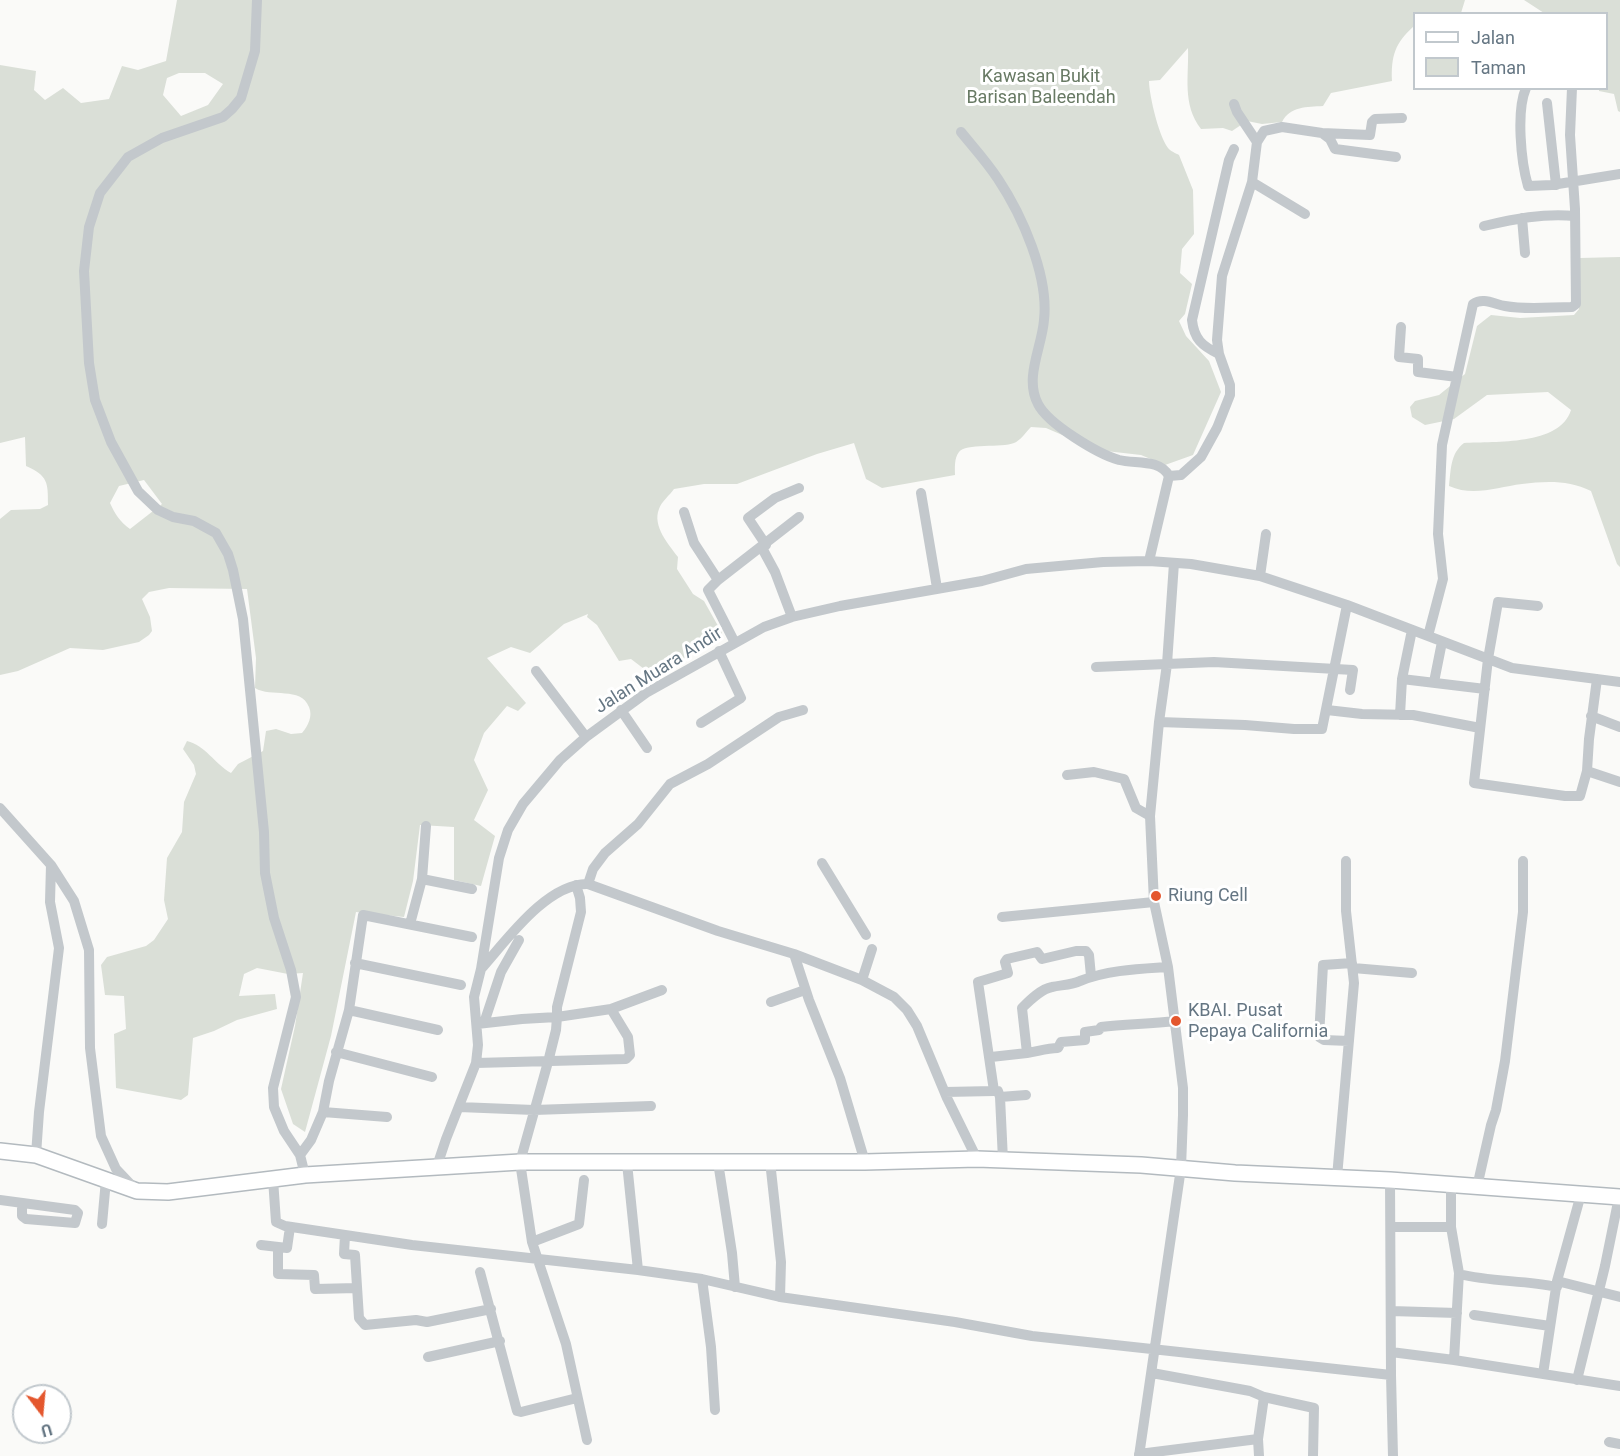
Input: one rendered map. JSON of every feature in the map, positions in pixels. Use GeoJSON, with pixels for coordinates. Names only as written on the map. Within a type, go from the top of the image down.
{"type":"FeatureCollection","features":[{"type":"Feature","properties":{"kind":"main road"},"geometry":{"type":"LineString","coordinates":[[0,1151],[36,1155],[137,1191],[168,1192],[305,1175],[520,1162],[864,1162],[977,1159],[1390,1180],[1620,1197]]}},
{"type":"Feature","properties":{"kind":"street"},"geometry":{"type":"LineString","coordinates":[[257,0],[255,51],[241,98],[223,117],[162,138],[128,157],[100,193],[89,226],[84,281],[89,363],[95,400],[111,442],[138,491],[158,510],[172,517],[194,521],[216,533],[234,570],[243,619],[263,821],[265,873],[274,918],[294,982],[296,997],[273,1088],[274,1107],[284,1131],[300,1155],[305,1175]]}},
{"type":"Feature","properties":{"kind":"street"},"geometry":{"type":"LineString","coordinates":[[1525,90],[1521,106],[1523,159],[1527,183],[1531,187],[1620,174]]}},
{"type":"Feature","properties":{"kind":"street"},"geometry":{"type":"LineString","coordinates":[[1428,636],[1443,581],[1438,534],[1442,444],[1473,304],[1478,301],[1515,308],[1574,306],[1576,300],[1574,181],[1570,135],[1572,90]]}},
{"type":"Feature","properties":{"kind":"street"},"geometry":{"type":"LineString","coordinates":[[1547,103],[1556,184]]}},
{"type":"Feature","properties":{"kind":"street"},"geometry":{"type":"LineString","coordinates":[[1234,104],[1257,142]]}},
{"type":"Feature","properties":{"kind":"street"},"geometry":{"type":"LineString","coordinates":[[1169,476],[1181,475],[1201,457],[1228,402],[1230,385],[1219,354],[1217,340],[1222,276],[1252,182],[1257,142],[1264,131],[1282,127],[1322,133],[1370,135],[1372,122],[1375,119],[1402,118]]}},
{"type":"Feature","properties":{"kind":"street"},"geometry":{"type":"LineString","coordinates":[[962,132],[986,161],[1014,205],[1035,260],[1044,292],[1044,320],[1032,386],[1041,409],[1061,428],[1107,455],[1131,462],[1159,466],[1169,476],[1149,561]]}},
{"type":"Feature","properties":{"kind":"street"},"geometry":{"type":"LineString","coordinates":[[1322,133],[1330,139],[1335,149],[1396,157]]}},
{"type":"Feature","properties":{"kind":"street"},"geometry":{"type":"LineString","coordinates":[[1219,354],[1206,348],[1199,341],[1194,332],[1192,320],[1229,160],[1234,149]]}},
{"type":"Feature","properties":{"kind":"street"},"geometry":{"type":"LineString","coordinates":[[1252,182],[1305,214]]}},
{"type":"Feature","properties":{"kind":"street"},"geometry":{"type":"LineString","coordinates":[[1484,226],[1555,214],[1575,216]]}},
{"type":"Feature","properties":{"kind":"street"},"geometry":{"type":"LineString","coordinates":[[1522,218],[1525,253]]}},
{"type":"Feature","properties":{"kind":"street"},"geometry":{"type":"LineString","coordinates":[[1401,327],[1399,357],[1418,359],[1418,372],[1457,378]]}},
{"type":"Feature","properties":{"kind":"street"},"geometry":{"type":"LineString","coordinates":[[792,617],[764,546],[748,518],[775,498],[799,488]]}},
{"type":"Feature","properties":{"kind":"street"},"geometry":{"type":"LineString","coordinates":[[921,494],[938,588]]}},
{"type":"Feature","properties":{"kind":"street"},"geometry":{"type":"LineString","coordinates":[[684,512],[694,543],[718,580]]}},
{"type":"Feature","properties":{"kind":"street"},"geometry":{"type":"LineString","coordinates":[[735,642],[709,593],[710,588],[799,517]]}},
{"type":"Feature","properties":{"kind":"street"},"geometry":{"type":"LineString","coordinates":[[1260,576],[1266,534]]}},
{"type":"Feature","properties":{"kind":"street","name":"Jalan Muara Andir"},"geometry":{"type":"LineString","coordinates":[[437,1166],[476,1063],[481,1024],[474,998],[499,858],[508,830],[523,804],[560,760],[621,710],[675,676],[764,627],[792,617],[840,606],[982,581],[1026,569],[1103,562],[1149,561],[1191,564],[1260,576],[1347,605],[1512,668],[1620,682]]}},
{"type":"Feature","properties":{"kind":"street"},"geometry":{"type":"LineString","coordinates":[[1174,563],[1167,664],[1150,816],[1154,902],[1168,966],[1183,1088],[1181,1168],[1139,1455],[1257,1439]]}},
{"type":"Feature","properties":{"kind":"street"},"geometry":{"type":"LineString","coordinates":[[1538,606],[1498,602],[1488,659],[1474,783],[1578,797],[1581,795],[1587,771],[1591,716],[1597,679]]}},
{"type":"Feature","properties":{"kind":"street"},"geometry":{"type":"LineString","coordinates":[[1159,722],[1319,730],[1324,725],[1347,605]]}},
{"type":"Feature","properties":{"kind":"street"},"geometry":{"type":"LineString","coordinates":[[1400,715],[1402,679],[1412,630]]}},
{"type":"Feature","properties":{"kind":"street"},"geometry":{"type":"LineString","coordinates":[[1434,682],[1442,642]]}},
{"type":"Feature","properties":{"kind":"street"},"geometry":{"type":"LineString","coordinates":[[700,723],[741,698],[719,651]]}},
{"type":"Feature","properties":{"kind":"street"},"geometry":{"type":"LineString","coordinates":[[1096,667],[1214,662],[1334,669],[1354,671],[1350,690]]}},
{"type":"Feature","properties":{"kind":"street"},"geometry":{"type":"LineString","coordinates":[[536,671],[586,737]]}},
{"type":"Feature","properties":{"kind":"street"},"geometry":{"type":"LineString","coordinates":[[1402,679],[1485,689]]}},
{"type":"Feature","properties":{"kind":"street"},"geometry":{"type":"LineString","coordinates":[[621,710],[646,748]]}},
{"type":"Feature","properties":{"kind":"street"},"geometry":{"type":"LineString","coordinates":[[588,884],[593,869],[605,853],[638,824],[670,784],[708,764],[779,717],[803,710]]}},
{"type":"Feature","properties":{"kind":"street"},"geometry":{"type":"LineString","coordinates":[[1327,710],[1362,714],[1413,715],[1480,728]]}},
{"type":"Feature","properties":{"kind":"street"},"geometry":{"type":"LineString","coordinates":[[1591,716],[1620,728]]}},
{"type":"Feature","properties":{"kind":"street"},"geometry":{"type":"LineString","coordinates":[[1587,771],[1620,782]]}},
{"type":"Feature","properties":{"kind":"street"},"geometry":{"type":"LineString","coordinates":[[1067,775],[1094,772],[1124,779],[1136,808],[1150,816]]}},
{"type":"Feature","properties":{"kind":"street"},"geometry":{"type":"LineString","coordinates":[[0,808],[51,865],[74,901],[89,950],[90,1048],[101,1136],[116,1168],[137,1191]]}},
{"type":"Feature","properties":{"kind":"street"},"geometry":{"type":"LineString","coordinates":[[410,924],[422,879],[426,826]]}},
{"type":"Feature","properties":{"kind":"street"},"geometry":{"type":"LineString","coordinates":[[1337,1177],[1353,965],[1346,910],[1346,861]]}},
{"type":"Feature","properties":{"kind":"street"},"geometry":{"type":"LineString","coordinates":[[1477,1187],[1496,1110],[1505,1061],[1522,922],[1523,861]]}},
{"type":"Feature","properties":{"kind":"street"},"geometry":{"type":"LineString","coordinates":[[822,863],[866,936]]}},
{"type":"Feature","properties":{"kind":"street"},"geometry":{"type":"LineString","coordinates":[[36,1155],[59,948],[50,903],[51,865]]}},
{"type":"Feature","properties":{"kind":"street"},"geometry":{"type":"LineString","coordinates":[[422,879],[472,889]]}},
{"type":"Feature","properties":{"kind":"street"},"geometry":{"type":"LineString","coordinates":[[481,969],[541,903],[576,885],[588,884],[718,931],[794,954],[862,980],[894,998],[907,1010],[917,1026],[977,1159]]}},
{"type":"Feature","properties":{"kind":"street"},"geometry":{"type":"LineString","coordinates":[[576,885],[580,898],[580,912],[557,1007],[556,1030],[520,1162],[532,1242],[566,1344],[587,1440]]}},
{"type":"Feature","properties":{"kind":"street"},"geometry":{"type":"LineString","coordinates":[[1002,917],[1154,902]]}},
{"type":"Feature","properties":{"kind":"street"},"geometry":{"type":"LineString","coordinates":[[300,1155],[311,1140],[323,1112],[336,1053],[349,1010],[363,915],[472,937]]}},
{"type":"Feature","properties":{"kind":"street"},"geometry":{"type":"LineString","coordinates":[[519,940],[501,972],[481,1024],[611,1009],[662,990]]}},
{"type":"Feature","properties":{"kind":"street"},"geometry":{"type":"LineString","coordinates":[[862,980],[872,949]]}},
{"type":"Feature","properties":{"kind":"street"},"geometry":{"type":"LineString","coordinates":[[1003,1160],[997,1094],[978,983],[1008,973],[1006,960],[1037,952],[1042,960],[1083,950],[1089,955],[1091,976]]}},
{"type":"Feature","properties":{"kind":"street"},"geometry":{"type":"LineString","coordinates":[[794,954],[805,990],[840,1078],[864,1162]]}},
{"type":"Feature","properties":{"kind":"street"},"geometry":{"type":"LineString","coordinates":[[355,963],[460,984]]}},
{"type":"Feature","properties":{"kind":"street"},"geometry":{"type":"LineString","coordinates":[[1349,1041],[1324,1040],[1320,1037],[1323,965],[1353,965],[1412,973]]}},
{"type":"Feature","properties":{"kind":"street"},"geometry":{"type":"LineString","coordinates":[[1027,1053],[1023,1007],[1049,987],[1130,969],[1168,966]]}},
{"type":"Feature","properties":{"kind":"street"},"geometry":{"type":"LineString","coordinates":[[771,1002],[805,990]]}},
{"type":"Feature","properties":{"kind":"street"},"geometry":{"type":"LineString","coordinates":[[476,1063],[623,1060],[628,1058],[628,1037],[611,1009]]}},
{"type":"Feature","properties":{"kind":"street"},"geometry":{"type":"LineString","coordinates":[[349,1010],[438,1030]]}},
{"type":"Feature","properties":{"kind":"street"},"geometry":{"type":"LineString","coordinates":[[991,1057],[1039,1051],[1043,1048],[1059,1048],[1060,1042],[1085,1040],[1085,1032],[1099,1030],[1100,1027],[1175,1021]]}},
{"type":"Feature","properties":{"kind":"street"},"geometry":{"type":"LineString","coordinates":[[336,1053],[432,1077]]}},
{"type":"Feature","properties":{"kind":"street"},"geometry":{"type":"LineString","coordinates":[[945,1092],[1026,1095]]}},
{"type":"Feature","properties":{"kind":"street"},"geometry":{"type":"LineString","coordinates":[[459,1107],[534,1110],[651,1106]]}},
{"type":"Feature","properties":{"kind":"street"},"geometry":{"type":"LineString","coordinates":[[323,1112],[387,1117]]}},
{"type":"Feature","properties":{"kind":"street"},"geometry":{"type":"LineString","coordinates":[[770,1161],[781,1262],[780,1297]]}},
{"type":"Feature","properties":{"kind":"street"},"geometry":{"type":"LineString","coordinates":[[718,1162],[735,1287]]}},
{"type":"Feature","properties":{"kind":"street"},"geometry":{"type":"LineString","coordinates":[[627,1163],[638,1270]]}},
{"type":"Feature","properties":{"kind":"street"},"geometry":{"type":"LineString","coordinates":[[273,1179],[276,1222],[290,1227],[412,1245],[638,1270],[702,1280],[780,1297],[955,1322],[1032,1336],[1391,1375]]}},
{"type":"Feature","properties":{"kind":"street"},"geometry":{"type":"LineString","coordinates":[[102,1224],[106,1180]]}},
{"type":"Feature","properties":{"kind":"street"},"geometry":{"type":"LineString","coordinates":[[532,1242],[579,1224],[584,1180]]}},
{"type":"Feature","properties":{"kind":"street"},"geometry":{"type":"LineString","coordinates":[[1390,1180],[1391,1375],[1394,1456]]}},
{"type":"Feature","properties":{"kind":"street"},"geometry":{"type":"LineString","coordinates":[[1451,1184],[1451,1227],[1459,1274],[1454,1360]]}},
{"type":"Feature","properties":{"kind":"street"},"geometry":{"type":"LineString","coordinates":[[1544,1374],[1557,1284],[1581,1194]]}},
{"type":"Feature","properties":{"kind":"street"},"geometry":{"type":"LineString","coordinates":[[1577,1380],[1620,1197]]}},
{"type":"Feature","properties":{"kind":"street"},"geometry":{"type":"LineString","coordinates":[[0,1200],[75,1210],[78,1213],[75,1223],[26,1219],[22,1216],[22,1203]]}},
{"type":"Feature","properties":{"kind":"street"},"geometry":{"type":"LineString","coordinates":[[261,1245],[287,1248],[290,1227]]}},
{"type":"Feature","properties":{"kind":"street"},"geometry":{"type":"LineString","coordinates":[[1391,1227],[1451,1227]]}},
{"type":"Feature","properties":{"kind":"street"},"geometry":{"type":"LineString","coordinates":[[345,1235],[344,1254],[355,1255],[359,1318],[365,1325],[416,1320],[427,1322],[491,1309]]}},
{"type":"Feature","properties":{"kind":"street"},"geometry":{"type":"LineString","coordinates":[[278,1248],[278,1274],[314,1275],[315,1289],[357,1288]]}},
{"type":"Feature","properties":{"kind":"street"},"geometry":{"type":"LineString","coordinates":[[480,1272],[517,1411],[577,1398]]}},
{"type":"Feature","properties":{"kind":"street"},"geometry":{"type":"LineString","coordinates":[[1459,1274],[1476,1278],[1557,1284],[1620,1297]]}},
{"type":"Feature","properties":{"kind":"street"},"geometry":{"type":"LineString","coordinates":[[702,1280],[711,1347],[715,1410]]}},
{"type":"Feature","properties":{"kind":"street"},"geometry":{"type":"LineString","coordinates":[[1391,1311],[1457,1313]]}},
{"type":"Feature","properties":{"kind":"street"},"geometry":{"type":"LineString","coordinates":[[1474,1315],[1550,1326]]}},
{"type":"Feature","properties":{"kind":"street"},"geometry":{"type":"LineString","coordinates":[[429,1357],[500,1341]]}},
{"type":"Feature","properties":{"kind":"street"},"geometry":{"type":"LineString","coordinates":[[1391,1352],[1620,1386]]}},
{"type":"Feature","properties":{"kind":"street"},"geometry":{"type":"LineString","coordinates":[[1152,1373],[1250,1391],[1264,1397],[1314,1408],[1313,1456]]}},
{"type":"Feature","properties":{"kind":"street"},"geometry":{"type":"LineString","coordinates":[[1258,1456],[1257,1439],[1264,1397]]}},
{"type":"Feature","properties":{"kind":"green space","name":"Kawasan Bukit Barisan Baleendah"},"geometry":{"type":"Polygon","coordinates":[[[177,0],[1465,0],[1461,12],[1413,12],[1413,27],[1402,38],[1396,50],[1392,64],[1392,81],[1331,93],[1323,106],[1294,110],[1282,122],[1262,124],[1247,121],[1232,131],[1223,128],[1201,129],[1195,120],[1189,100],[1188,48],[1160,80],[1149,81],[1153,107],[1162,138],[1170,150],[1179,155],[1193,190],[1194,234],[1182,249],[1180,273],[1192,284],[1185,314],[1179,321],[1186,336],[1209,361],[1221,392],[1193,455],[1165,465],[1141,455],[1097,450],[1046,428],[1031,427],[1014,443],[963,449],[956,457],[955,475],[882,488],[866,479],[854,443],[817,454],[737,484],[704,484],[674,489],[659,509],[658,522],[666,541],[678,557],[677,569],[693,594],[704,601],[722,633],[718,641],[652,675],[631,659],[619,661],[597,625],[587,617],[588,614],[564,624],[530,653],[511,647],[487,658],[526,703],[518,711],[507,706],[484,733],[474,760],[488,790],[474,820],[495,836],[481,886],[454,880],[454,827],[420,825],[413,881],[404,917],[356,912],[331,1036],[305,1132],[293,1124],[281,1089],[295,1026],[303,973],[288,974],[257,968],[244,974],[239,996],[275,994],[277,1009],[237,1020],[193,1038],[188,1095],[181,1100],[116,1088],[114,1034],[126,1029],[124,996],[105,995],[101,965],[107,957],[146,946],[154,940],[168,919],[164,900],[167,858],[182,832],[184,802],[196,774],[194,765],[183,749],[187,741],[199,746],[231,773],[238,764],[263,751],[266,731],[276,729],[291,734],[302,733],[309,721],[309,707],[299,697],[255,688],[256,658],[247,589],[169,588],[149,592],[142,599],[150,617],[152,631],[139,642],[103,650],[70,648],[18,671],[0,675],[0,519],[11,510],[40,509],[48,505],[48,491],[43,477],[26,466],[25,437],[0,443],[0,65],[36,71],[34,90],[45,100],[63,88],[81,103],[109,99],[122,66],[138,70],[166,61],[177,0]],[[179,73],[167,78],[163,95],[181,116],[208,105],[223,84],[205,73],[179,73]],[[144,480],[119,486],[110,503],[118,518],[130,529],[162,504],[144,480]]]}},
{"type":"Feature","properties":{"kind":"green space"},"geometry":{"type":"Polygon","coordinates":[[[1524,0],[1620,0],[1620,112],[1614,94],[1599,91],[1608,90],[1608,12],[1542,12],[1524,0]]]}},
{"type":"Feature","properties":{"kind":"green space"},"geometry":{"type":"Polygon","coordinates":[[[1620,257],[1620,567],[1591,491],[1583,487],[1549,482],[1467,491],[1449,486],[1454,457],[1464,443],[1509,441],[1540,436],[1565,422],[1571,410],[1548,392],[1487,395],[1454,419],[1425,425],[1412,417],[1410,407],[1415,401],[1439,395],[1465,374],[1477,326],[1491,315],[1520,318],[1574,315],[1579,309],[1580,258],[1620,257]]]}},
{"type":"Feature","properties":{"kind":"place","name":"Riung Cell"},"geometry":{"type":"Point","coordinates":[1156,896]}},
{"type":"Feature","properties":{"kind":"place","name":"KBAI. Pusat Pepaya California"},"geometry":{"type":"Point","coordinates":[1176,1021]}}]}
